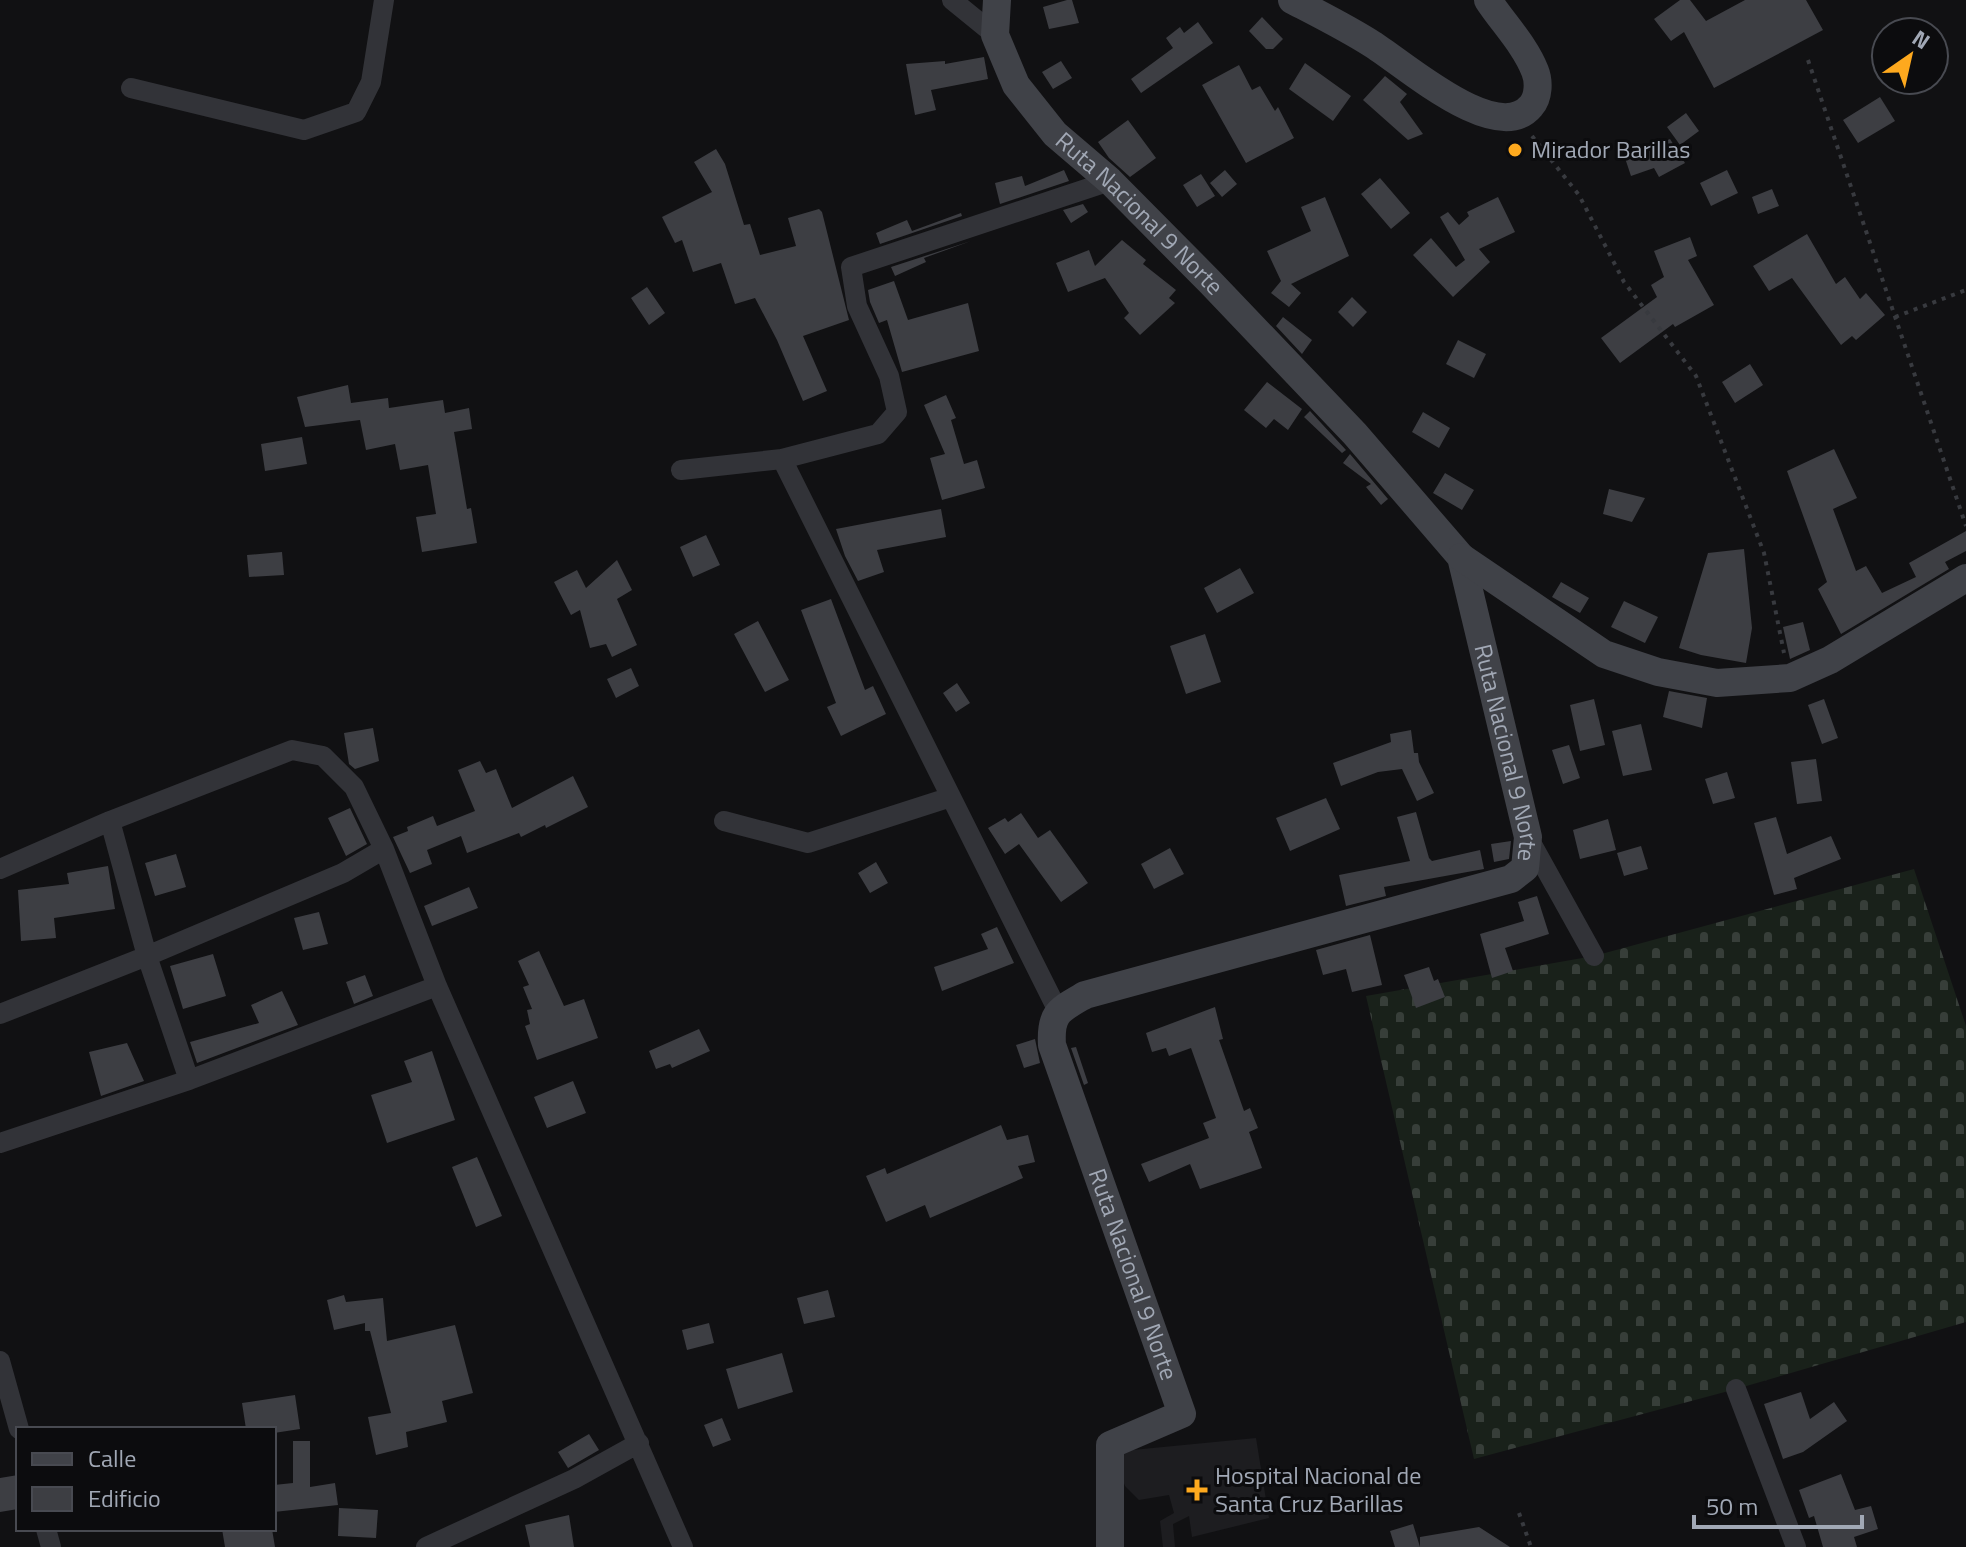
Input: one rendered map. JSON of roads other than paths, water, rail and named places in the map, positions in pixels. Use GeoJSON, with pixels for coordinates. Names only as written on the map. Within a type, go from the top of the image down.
{"type":"FeatureCollection","features":[{"type":"Feature","properties":{"kind":"street"},"geometry":{"type":"LineString","coordinates":[[131,88],[304,130],[356,112],[371,82],[384,0]]}},
{"type":"Feature","properties":{"kind":"street"},"geometry":{"type":"LineString","coordinates":[[952,0],[995,35]]}},
{"type":"Feature","properties":{"kind":"street","name":"Ruta Nacional 9 Norte"},"geometry":{"type":"LineString","coordinates":[[997,0],[995,35],[1016,85],[1055,134],[1110,181],[1211,283],[1345,423],[1461,557],[1528,837],[1525,868],[1511,879],[1085,995],[1058,1011],[1051,1026],[1052,1045],[1182,1414],[1110,1445],[1110,1547]]}},
{"type":"Feature","properties":{"kind":"street"},"geometry":{"type":"LineString","coordinates":[[1292,0],[1374,45],[1422,79],[1477,111],[1505,118],[1530,107],[1536,96],[1538,81],[1535,70],[1488,0]]}},
{"type":"Feature","properties":{"kind":"street"},"geometry":{"type":"LineString","coordinates":[[681,470],[782,459],[878,434],[897,412],[889,376],[857,306],[851,267],[1110,181]]}},
{"type":"Feature","properties":{"kind":"street"},"geometry":{"type":"LineString","coordinates":[[782,459],[1058,1011]]}},
{"type":"Feature","properties":{"kind":"street"},"geometry":{"type":"LineString","coordinates":[[1461,557],[1604,654],[1658,672],[1717,683],[1790,678],[1830,660],[1966,578]]}},
{"type":"Feature","properties":{"kind":"street"},"geometry":{"type":"LineString","coordinates":[[0,869],[110,821],[292,750],[323,756],[354,787],[384,849],[437,986],[683,1547]]}},
{"type":"Feature","properties":{"kind":"street"},"geometry":{"type":"LineString","coordinates":[[724,821],[808,843],[951,797]]}},
{"type":"Feature","properties":{"kind":"street"},"geometry":{"type":"LineString","coordinates":[[110,821],[147,956],[189,1080]]}},
{"type":"Feature","properties":{"kind":"street"},"geometry":{"type":"LineString","coordinates":[[1528,837],[1594,956]]}},
{"type":"Feature","properties":{"kind":"street"},"geometry":{"type":"LineString","coordinates":[[0,1014],[343,873],[384,849]]}},
{"type":"Feature","properties":{"kind":"street"},"geometry":{"type":"LineString","coordinates":[[0,1143],[189,1080],[437,986]]}},
{"type":"Feature","properties":{"kind":"street"},"geometry":{"type":"LineString","coordinates":[[0,1361],[18,1427]]}},
{"type":"Feature","properties":{"kind":"street"},"geometry":{"type":"LineString","coordinates":[[1736,1389],[1796,1547]]}},
{"type":"Feature","properties":{"kind":"street"},"geometry":{"type":"LineString","coordinates":[[426,1547],[574,1479],[639,1443]]}},
{"type":"Feature","properties":{"kind":"place","name":"Mirador Barillas"},"geometry":{"type":"Point","coordinates":[1515,150]}},
{"type":"Feature","properties":{"kind":"place","name":"Hospital Nacional de Santa Cruz Barillas"},"geometry":{"type":"Point","coordinates":[1197,1490]}}]}
